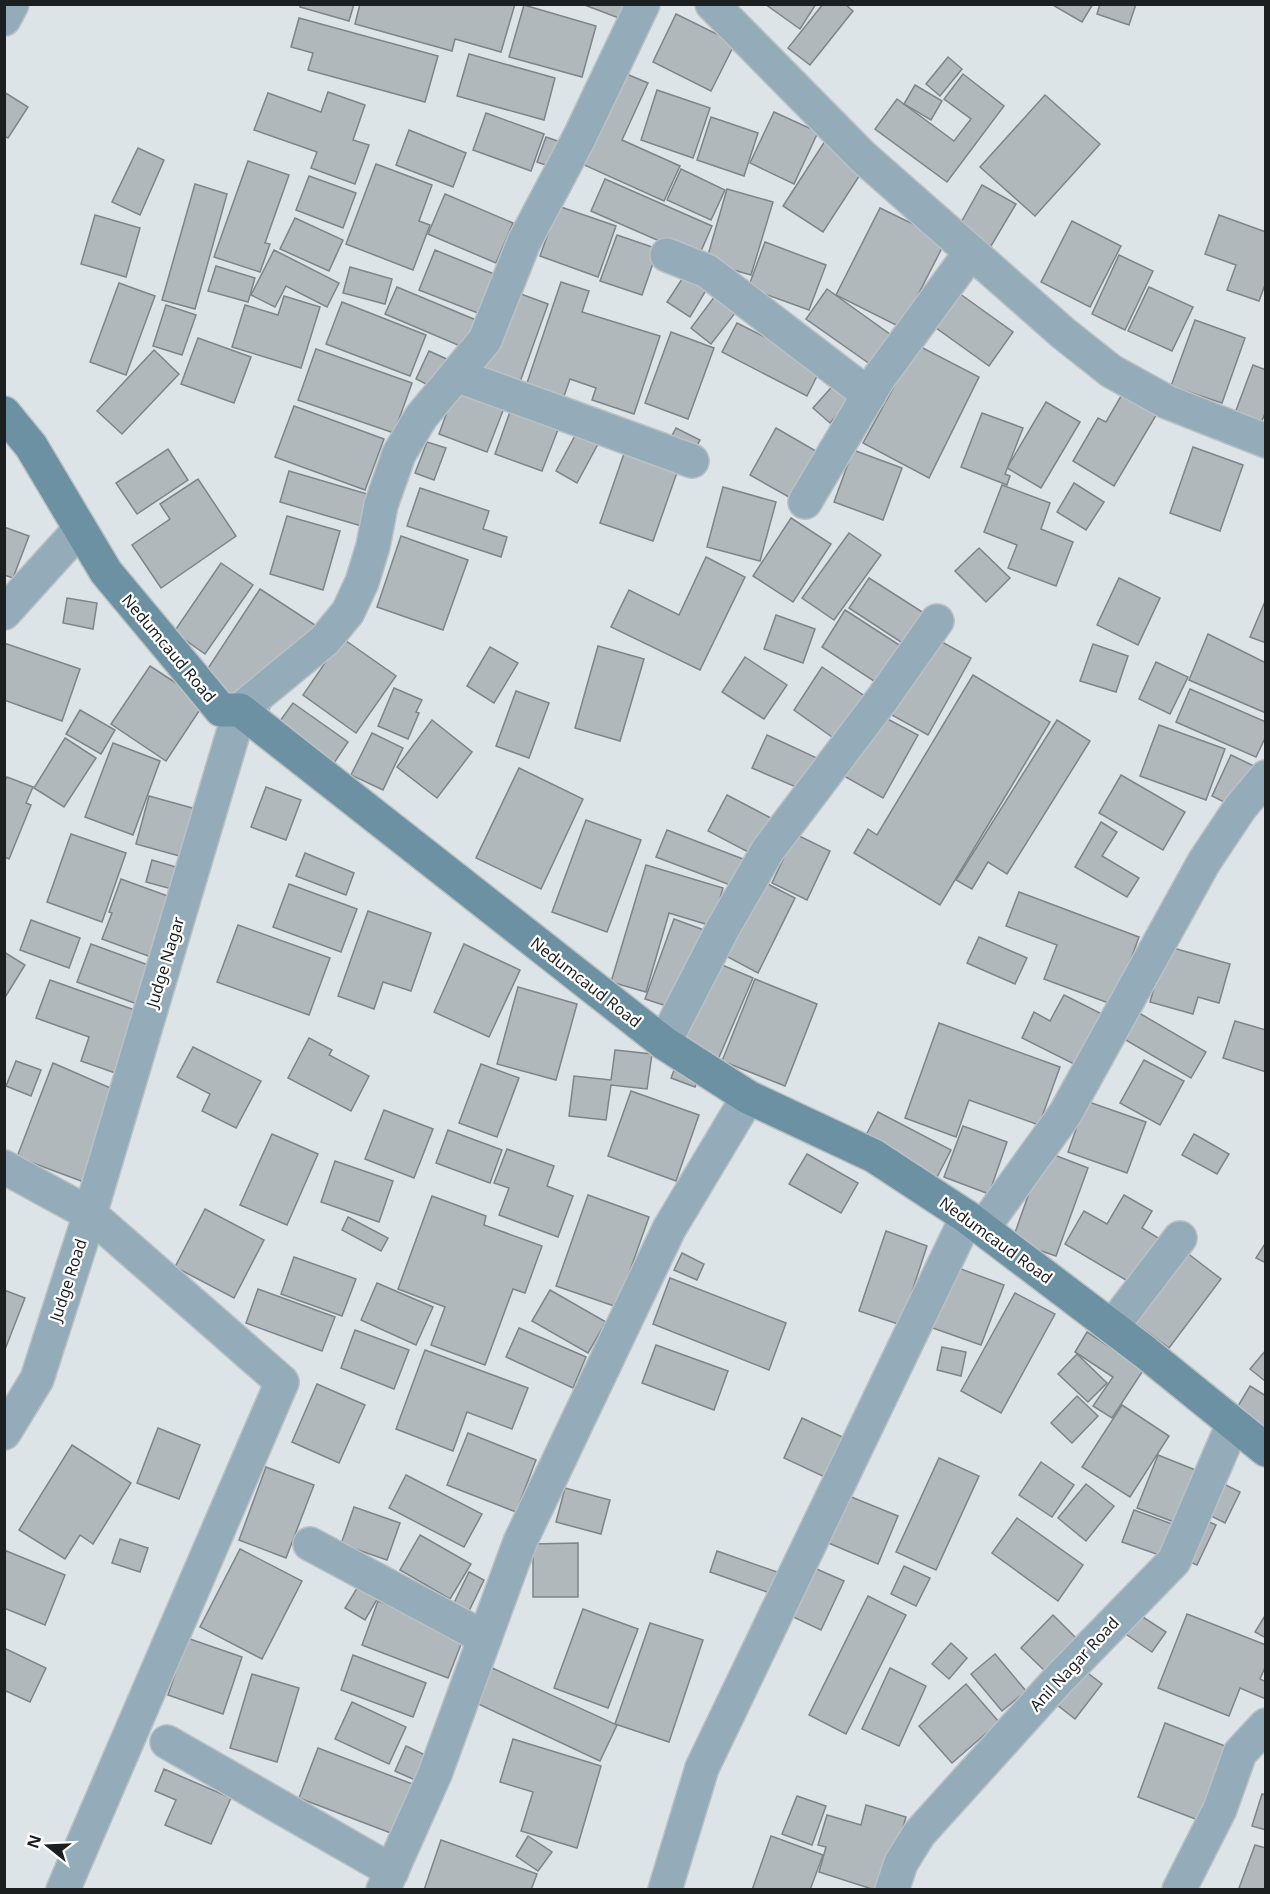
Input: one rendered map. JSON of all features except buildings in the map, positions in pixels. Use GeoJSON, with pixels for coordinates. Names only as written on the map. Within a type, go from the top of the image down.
{"type":"FeatureCollection","features":[{"type":"Feature","properties":{"kind":"main road","name":"Nedumcaud Road"},"geometry":{"type":"LineString","coordinates":[[4,413],[31,446],[106,572],[221,710],[240,710],[664,1043],[748,1097],[874,1156],[975,1223],[1112,1327],[1266,1450]]}},
{"type":"Feature","properties":{"kind":"street"},"geometry":{"type":"LineString","coordinates":[[4,19],[12,4]]}},
{"type":"Feature","properties":{"kind":"street"},"geometry":{"type":"LineString","coordinates":[[240,710],[325,640],[348,612],[362,582],[373,546],[381,505],[399,454],[421,417],[485,340],[524,242],[580,136],[642,4]]}},
{"type":"Feature","properties":{"kind":"street"},"geometry":{"type":"LineString","coordinates":[[712,4],[862,156],[1111,371],[1167,402],[1266,441]]}},
{"type":"Feature","properties":{"kind":"street"},"geometry":{"type":"LineString","coordinates":[[805,502],[869,395],[971,252]]}},
{"type":"Feature","properties":{"kind":"street"},"geometry":{"type":"LineString","coordinates":[[667,255],[707,271],[869,395]]}},
{"type":"Feature","properties":{"kind":"street"},"geometry":{"type":"LineString","coordinates":[[456,375],[692,460]]}},
{"type":"Feature","properties":{"kind":"street"},"geometry":{"type":"LineString","coordinates":[[4,613],[80,529]]}},
{"type":"Feature","properties":{"kind":"street"},"geometry":{"type":"LineString","coordinates":[[664,1043],[723,928],[768,850],[883,698],[937,621]]}},
{"type":"Feature","properties":{"kind":"street","name":"Judge Nagar"},"geometry":{"type":"LineString","coordinates":[[90,1214],[240,710]]}},
{"type":"Feature","properties":{"kind":"street"},"geometry":{"type":"LineString","coordinates":[[665,1890],[702,1768],[975,1223],[1065,1113],[1204,862],[1240,808],[1266,777]]}},
{"type":"Feature","properties":{"kind":"street"},"geometry":{"type":"LineString","coordinates":[[167,1742],[387,1880],[435,1774],[520,1542],[669,1229],[748,1097]]}},
{"type":"Feature","properties":{"kind":"street"},"geometry":{"type":"LineString","coordinates":[[4,1167],[90,1214],[282,1382],[63,1890]]}},
{"type":"Feature","properties":{"kind":"street","name":"Judge Road"},"geometry":{"type":"LineString","coordinates":[[4,1433],[37,1379],[90,1214]]}},
{"type":"Feature","properties":{"kind":"street"},"geometry":{"type":"LineString","coordinates":[[1112,1327],[1180,1238]]}},
{"type":"Feature","properties":{"kind":"street","name":"Anil Nagar Road"},"geometry":{"type":"LineString","coordinates":[[892,1890],[901,1863],[919,1834],[1058,1680],[1174,1561],[1233,1424]]}},
{"type":"Feature","properties":{"kind":"street"},"geometry":{"type":"LineString","coordinates":[[310,1544],[485,1638]]}},
{"type":"Feature","properties":{"kind":"street"},"geometry":{"type":"LineString","coordinates":[[1179,1890],[1220,1809],[1240,1753],[1266,1725]]}}]}
